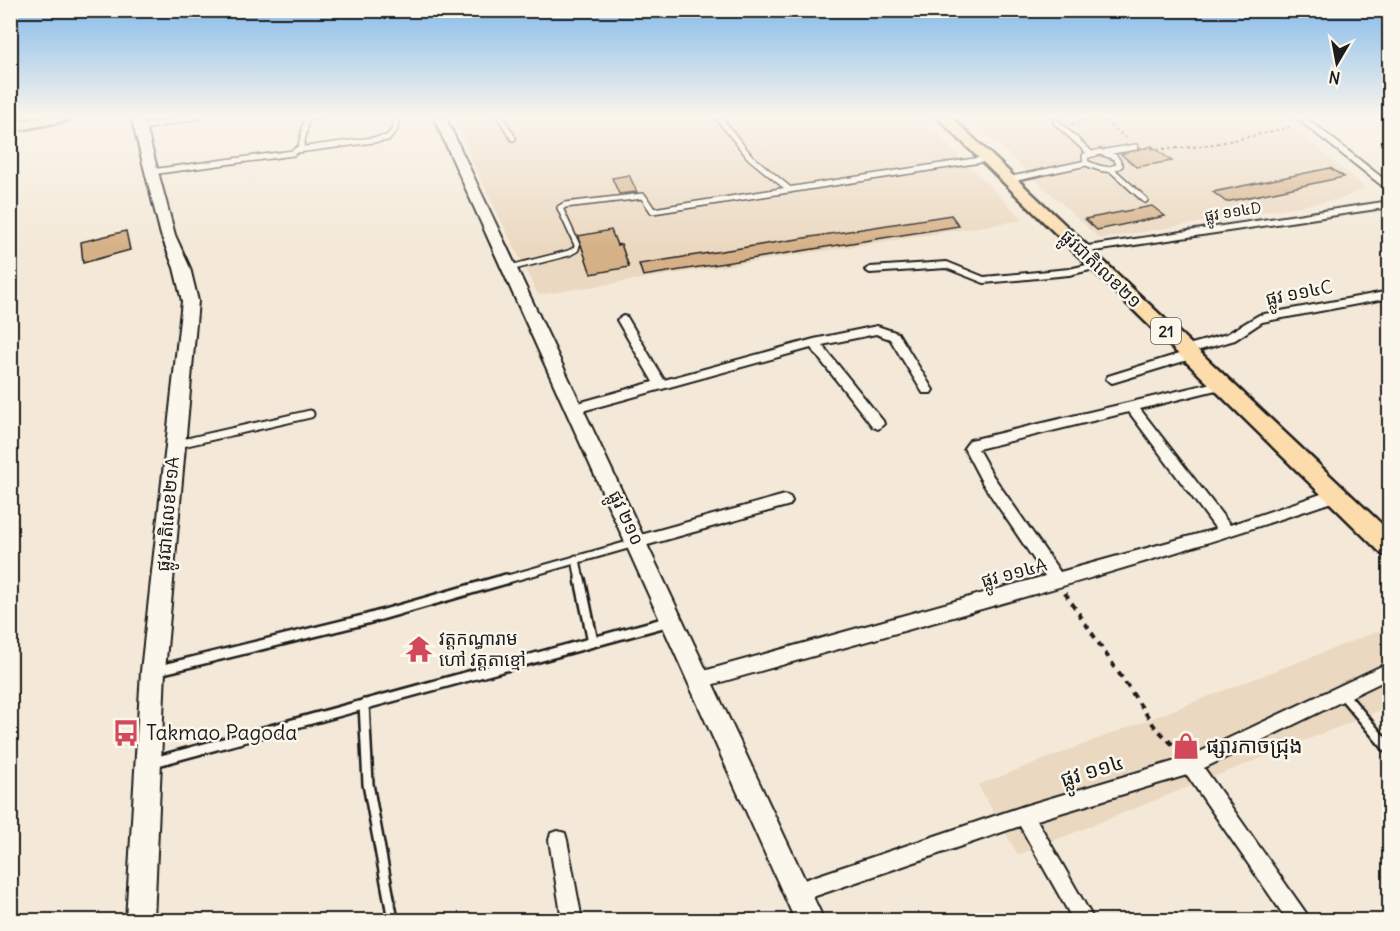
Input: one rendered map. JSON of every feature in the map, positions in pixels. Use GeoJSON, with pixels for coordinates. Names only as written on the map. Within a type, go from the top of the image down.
{"type":"FeatureCollection","features":[{"type":"Feature","properties":{"kind":"main road","name":"ផ្លូវជាតិលេខ២១"},"geometry":{"type":"LineString","coordinates":[[987,159],[1389,547]]}},
{"type":"Feature","properties":{"kind":"street","name":"ផ្លូវជាតិលេខ២១A"},"geometry":{"type":"LineString","coordinates":[[140,921],[153,671],[190,301],[182,268],[168,235],[148,159]]}},
{"type":"Feature","properties":{"kind":"street","name":"ផ្លូវ ២១០"},"geometry":{"type":"LineString","coordinates":[[459,159],[810,921]]}},
{"type":"Feature","properties":{"kind":"street"},"geometry":{"type":"LineString","coordinates":[[1352,159],[1389,189]]}},
{"type":"Feature","properties":{"kind":"street","name":"ផ្លូវ ១១៤D"},"geometry":{"type":"LineString","coordinates":[[1082,250],[1389,204]]}},
{"type":"Feature","properties":{"kind":"street"},"geometry":{"type":"LineString","coordinates":[[870,270],[947,266],[957,268],[972,278],[984,280],[1069,272],[1099,265]]}},
{"type":"Feature","properties":{"kind":"street","name":"ផ្លូវ ១១៤C"},"geometry":{"type":"LineString","coordinates":[[1112,379],[1231,337],[1259,319],[1389,294]]}},
{"type":"Feature","properties":{"kind":"street"},"geometry":{"type":"LineString","coordinates":[[623,320],[660,384]]}},
{"type":"Feature","properties":{"kind":"street"},"geometry":{"type":"LineString","coordinates":[[575,408],[814,343],[877,330],[894,336],[927,390]]}},
{"type":"Feature","properties":{"kind":"street"},"geometry":{"type":"LineString","coordinates":[[814,343],[878,424]]}},
{"type":"Feature","properties":{"kind":"street"},"geometry":{"type":"LineString","coordinates":[[1057,581],[988,480],[971,448],[975,444],[1220,385]]}},
{"type":"Feature","properties":{"kind":"street"},"geometry":{"type":"LineString","coordinates":[[1132,406],[1180,473],[1227,532]]}},
{"type":"Feature","properties":{"kind":"street","name":"ផ្លូវ ១១៤A"},"geometry":{"type":"LineString","coordinates":[[700,680],[1227,532],[1336,495]]}},
{"type":"Feature","properties":{"kind":"street"},"geometry":{"type":"LineString","coordinates":[[637,542],[785,501]]}},
{"type":"Feature","properties":{"kind":"street","name":"ផ្លូវ ១១៤"},"geometry":{"type":"LineString","coordinates":[[798,892],[1024,815],[1191,765],[1389,670]]}},
{"type":"Feature","properties":{"kind":"street"},"geometry":{"type":"LineString","coordinates":[[1191,765],[1299,921]]}},
{"type":"Feature","properties":{"kind":"street"},"geometry":{"type":"LineString","coordinates":[[1024,815],[1084,921]]}},
{"type":"Feature","properties":{"kind":"street"},"geometry":{"type":"LineString","coordinates":[[558,840],[572,921]]}},
{"type":"Feature","properties":{"kind":"lane"},"geometry":{"type":"LineString","coordinates":[[151,172],[248,159]]}},
{"type":"Feature","properties":{"kind":"lane"},"geometry":{"type":"LineString","coordinates":[[751,159],[761,170],[790,190]]}},
{"type":"Feature","properties":{"kind":"lane"},"geometry":{"type":"LineString","coordinates":[[510,268],[569,253],[576,249],[577,245],[560,208],[565,205],[643,196],[653,211],[984,159]]}},
{"type":"Feature","properties":{"kind":"lane"},"geometry":{"type":"LineString","coordinates":[[1084,159],[1086,163],[1098,169],[1112,170],[1118,168],[1120,162],[1115,159]]}},
{"type":"Feature","properties":{"kind":"lane"},"geometry":{"type":"LineString","coordinates":[[1007,180],[1086,163]]}},
{"type":"Feature","properties":{"kind":"lane"},"geometry":{"type":"LineString","coordinates":[[1112,170],[1145,200]]}},
{"type":"Feature","properties":{"kind":"lane"},"geometry":{"type":"LineString","coordinates":[[175,445],[310,414]]}},
{"type":"Feature","properties":{"kind":"lane"},"geometry":{"type":"LineString","coordinates":[[153,671],[367,619],[637,542]]}},
{"type":"Feature","properties":{"kind":"lane"},"geometry":{"type":"LineString","coordinates":[[576,560],[593,642]]}},
{"type":"Feature","properties":{"kind":"lane"},"geometry":{"type":"LineString","coordinates":[[148,764],[672,620]]}},
{"type":"Feature","properties":{"kind":"lane"},"geometry":{"type":"LineString","coordinates":[[1340,692],[1389,750]]}},
{"type":"Feature","properties":{"kind":"lane"},"geometry":{"type":"LineString","coordinates":[[364,704],[363,723],[373,815],[393,921]]}},
{"type":"Feature","properties":{"kind":"path"},"geometry":{"type":"LineString","coordinates":[[1057,581],[1155,727],[1191,765]]}},
{"type":"Feature","properties":{"kind":"shaded area"},"geometry":{"type":"Polygon","coordinates":[[[472,159],[962,159],[1024,220],[538,295],[472,159]]]}},
{"type":"Feature","properties":{"kind":"shaded area"},"geometry":{"type":"Polygon","coordinates":[[[1014,159],[1331,159],[1365,188],[1341,199],[1100,239],[1014,159]]]}},
{"type":"Feature","properties":{"kind":"shaded area","name":"ផ្សារកាចជ្រុង"},"geometry":{"type":"Polygon","coordinates":[[[1389,627],[1389,707],[1018,855],[978,785],[1389,627]]]}},
{"type":"Feature","properties":{"kind":"building"},"geometry":{"type":"Polygon","coordinates":[[[1127,159],[1172,161],[1136,167],[1127,159]]]}},
{"type":"Feature","properties":{"kind":"building"},"geometry":{"type":"Polygon","coordinates":[[[1330,168],[1344,177],[1226,202],[1213,192],[1330,168]]]}},
{"type":"Feature","properties":{"kind":"building"},"geometry":{"type":"Polygon","coordinates":[[[629,175],[637,192],[619,194],[612,178],[629,175]]]}},
{"type":"Feature","properties":{"kind":"building"},"geometry":{"type":"Polygon","coordinates":[[[1152,206],[1165,216],[1097,230],[1085,219],[1152,206]]]}},
{"type":"Feature","properties":{"kind":"building"},"geometry":{"type":"Polygon","coordinates":[[[951,215],[959,226],[643,276],[639,264],[951,215]]]}},
{"type":"Feature","properties":{"kind":"building"},"geometry":{"type":"Polygon","coordinates":[[[611,230],[617,245],[621,244],[629,267],[591,274],[578,236],[611,230]]]}},
{"type":"Feature","properties":{"kind":"building"},"geometry":{"type":"Polygon","coordinates":[[[126,231],[130,250],[83,263],[81,242],[126,231]]]}},
{"type":"Feature","properties":{"kind":"place","name":"វត្តកណ្ធារាម ហៅ វត្តតាខ្មៅ"},"geometry":{"type":"Point","coordinates":[419,649]}},
{"type":"Feature","properties":{"kind":"place","name":"Takmao Pagoda"},"geometry":{"type":"Point","coordinates":[126,733]}},
{"type":"Feature","properties":{"kind":"place","name":"ផ្សារកាចជ្រុង"},"geometry":{"type":"Point","coordinates":[1186,746]}}]}
